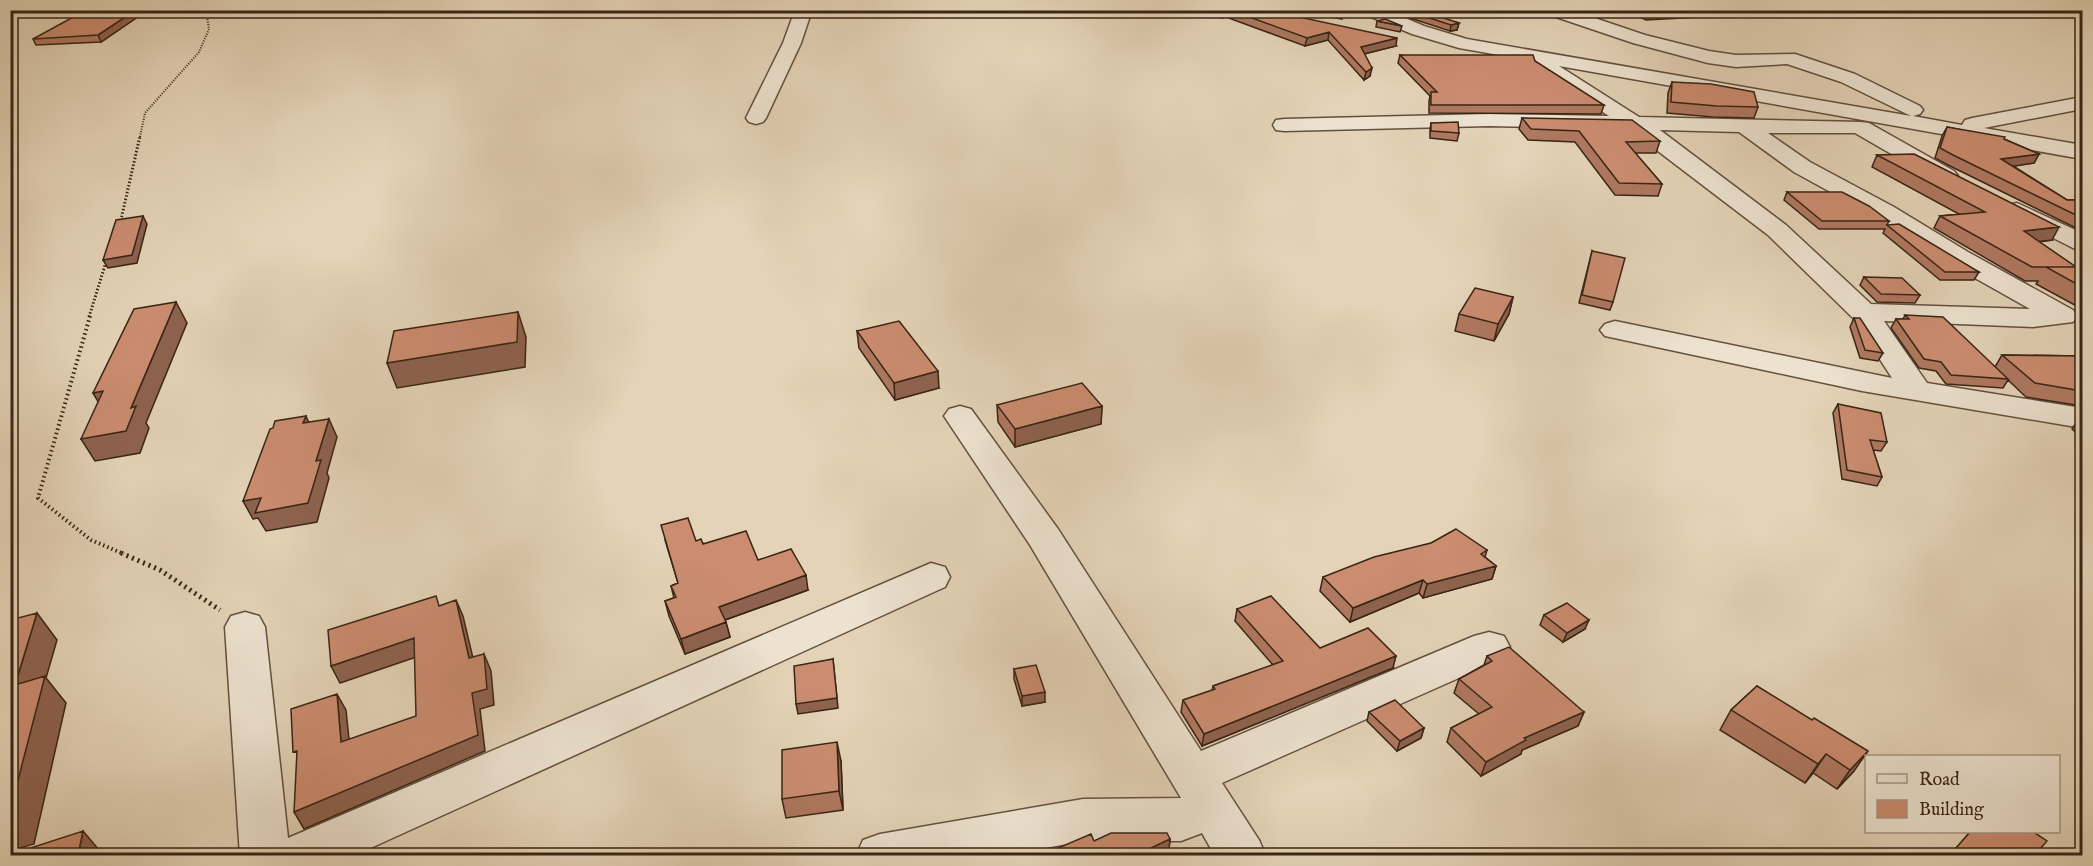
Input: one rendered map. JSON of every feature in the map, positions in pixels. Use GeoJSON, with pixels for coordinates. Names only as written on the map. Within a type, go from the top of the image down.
{"type":"FeatureCollection","features":[{"type":"Feature","properties":{"kind":"street"},"geometry":{"type":"LineString","coordinates":[[756,118],[792,43],[804,10]]}},
{"type":"Feature","properties":{"kind":"street"},"geometry":{"type":"LineString","coordinates":[[1370,10],[1418,30],[1465,44]]}},
{"type":"Feature","properties":{"kind":"street"},"geometry":{"type":"LineString","coordinates":[[1553,10],[1628,36],[1708,57],[1736,61],[1788,58],[1848,78],[1950,128],[2061,109],[2082,103]]}},
{"type":"Feature","properties":{"kind":"street"},"geometry":{"type":"LineString","coordinates":[[1393,38],[1465,44],[1527,54],[1857,119],[1950,128],[2082,152]]}},
{"type":"Feature","properties":{"kind":"street"},"geometry":{"type":"LineString","coordinates":[[1527,54],[1654,136],[1777,230],[1863,312],[1917,391]]}},
{"type":"Feature","properties":{"kind":"street"},"geometry":{"type":"LineString","coordinates":[[1284,125],[1489,120],[1745,126],[1857,119],[1970,187]]}},
{"type":"Feature","properties":{"kind":"street"},"geometry":{"type":"LineString","coordinates":[[1745,126],[1802,167],[1885,212],[1959,258],[2072,315]]}},
{"type":"Feature","properties":{"kind":"street"},"geometry":{"type":"LineString","coordinates":[[2000,201],[2082,243]]}},
{"type":"Feature","properties":{"kind":"street"},"geometry":{"type":"LineString","coordinates":[[1863,312],[2033,318],[2072,315]]}},
{"type":"Feature","properties":{"kind":"street"},"geometry":{"type":"LineString","coordinates":[[1615,330],[1862,382],[2082,418]]}},
{"type":"Feature","properties":{"kind":"street"},"geometry":{"type":"LineString","coordinates":[[960,416],[1045,538],[1242,855]]}},
{"type":"Feature","properties":{"kind":"street"},"geometry":{"type":"LineString","coordinates":[[300,855],[931,578]]}},
{"type":"Feature","properties":{"kind":"street"},"geometry":{"type":"LineString","coordinates":[[245,627],[265,855]]}},
{"type":"Feature","properties":{"kind":"street"},"geometry":{"type":"LineString","coordinates":[[880,855],[1083,820],[1181,820],[1202,791],[1490,648]]}},
{"type":"Feature","properties":{"kind":"path"},"geometry":{"type":"LineString","coordinates":[[118,228],[145,114],[199,52],[208,29],[206,10]]}},
{"type":"Feature","properties":{"kind":"path"},"geometry":{"type":"LineString","coordinates":[[109,254],[65,396],[38,498],[91,540],[160,570],[245,627]]}},
{"type":"Feature","properties":{"kind":"building"},"geometry":{"type":"Polygon","coordinates":[[[86,10],[136,10],[98,35],[33,39],[86,10]]]}},
{"type":"Feature","properties":{"kind":"building"},"geometry":{"type":"Polygon","coordinates":[[[1230,10],[1266,10],[1397,38],[1361,47],[1372,68],[1366,72],[1329,32],[1307,38],[1230,10]]]}},
{"type":"Feature","properties":{"kind":"building"},"geometry":{"type":"Polygon","coordinates":[[[1415,10],[1459,23],[1451,25],[1411,12],[1415,10]]]}},
{"type":"Feature","properties":{"kind":"building"},"geometry":{"type":"Polygon","coordinates":[[[1644,10],[1686,10],[1648,13],[1644,10]]]}},
{"type":"Feature","properties":{"kind":"building"},"geometry":{"type":"Polygon","coordinates":[[[1385,19],[1402,26],[1377,21],[1385,19]]]}},
{"type":"Feature","properties":{"kind":"building"},"geometry":{"type":"Polygon","coordinates":[[[1400,55],[1533,55],[1535,61],[1604,105],[1431,105],[1431,92],[1437,92],[1400,55]]]}},
{"type":"Feature","properties":{"kind":"building"},"geometry":{"type":"Polygon","coordinates":[[[1672,82],[1711,84],[1754,92],[1758,107],[1671,102],[1672,82]]]}},
{"type":"Feature","properties":{"kind":"building"},"geometry":{"type":"Polygon","coordinates":[[[1522,118],[1632,120],[1660,141],[1626,142],[1662,184],[1619,183],[1579,131],[1531,129],[1522,118]]]}},
{"type":"Feature","properties":{"kind":"building"},"geometry":{"type":"Polygon","coordinates":[[[1458,122],[1459,133],[1431,131],[1431,123],[1458,122]]]}},
{"type":"Feature","properties":{"kind":"building"},"geometry":{"type":"Polygon","coordinates":[[[1947,127],[2005,137],[2004,139],[2039,154],[2001,159],[2067,200],[2082,200],[2082,218],[1940,148],[1947,127]]]}},
{"type":"Feature","properties":{"kind":"building"},"geometry":{"type":"Polygon","coordinates":[[[1914,154],[2059,227],[2024,231],[2076,267],[2032,267],[1940,216],[1985,212],[1877,155],[1914,154]]]}},
{"type":"Feature","properties":{"kind":"building"},"geometry":{"type":"Polygon","coordinates":[[[1787,192],[1842,192],[1869,206],[1889,221],[1822,221],[1787,192]]]}},
{"type":"Feature","properties":{"kind":"building"},"geometry":{"type":"Polygon","coordinates":[[[143,216],[132,255],[103,260],[116,220],[143,216]]]}},
{"type":"Feature","properties":{"kind":"building"},"geometry":{"type":"Polygon","coordinates":[[[1899,224],[1979,272],[1945,272],[1887,225],[1899,224]]]}},
{"type":"Feature","properties":{"kind":"building"},"geometry":{"type":"Polygon","coordinates":[[[1592,251],[1625,258],[1613,302],[1582,295],[1592,251]]]}},
{"type":"Feature","properties":{"kind":"building"},"geometry":{"type":"Polygon","coordinates":[[[2046,267],[2082,267],[2082,287],[2046,267]]]}},
{"type":"Feature","properties":{"kind":"building"},"geometry":{"type":"Polygon","coordinates":[[[1864,277],[1902,278],[1920,295],[1881,294],[1864,277]]]}},
{"type":"Feature","properties":{"kind":"building"},"geometry":{"type":"Polygon","coordinates":[[[1475,288],[1513,297],[1498,324],[1459,314],[1475,288]]]}},
{"type":"Feature","properties":{"kind":"building"},"geometry":{"type":"Polygon","coordinates":[[[176,302],[131,408],[136,406],[126,431],[81,439],[103,391],[93,393],[134,309],[176,302]]]}},
{"type":"Feature","properties":{"kind":"building"},"geometry":{"type":"Polygon","coordinates":[[[518,312],[517,342],[387,363],[394,331],[518,312]]]}},
{"type":"Feature","properties":{"kind":"building"},"geometry":{"type":"Polygon","coordinates":[[[1905,315],[1943,317],[2008,379],[1951,375],[1941,362],[1924,359],[1896,319],[1909,319],[1905,315]]]}},
{"type":"Feature","properties":{"kind":"building"},"geometry":{"type":"Polygon","coordinates":[[[1854,318],[1860,318],[1883,353],[1865,350],[1854,318]]]}},
{"type":"Feature","properties":{"kind":"building"},"geometry":{"type":"Polygon","coordinates":[[[899,321],[938,371],[894,383],[857,331],[899,321]]]}},
{"type":"Feature","properties":{"kind":"building"},"geometry":{"type":"Polygon","coordinates":[[[2002,355],[2082,356],[2082,391],[2035,383],[2002,355]]]}},
{"type":"Feature","properties":{"kind":"building"},"geometry":{"type":"Polygon","coordinates":[[[1082,383],[1102,406],[1015,429],[997,405],[1082,383]]]}},
{"type":"Feature","properties":{"kind":"building"},"geometry":{"type":"Polygon","coordinates":[[[1838,404],[1881,413],[1887,442],[1870,440],[1882,477],[1847,470],[1838,404]]]}},
{"type":"Feature","properties":{"kind":"building"},"geometry":{"type":"Polygon","coordinates":[[[306,416],[303,423],[329,419],[316,461],[321,460],[308,503],[255,513],[261,498],[243,501],[270,429],[273,428],[275,421],[306,416]]]}},
{"type":"Feature","properties":{"kind":"building"},"geometry":{"type":"Polygon","coordinates":[[[688,518],[696,541],[701,539],[703,544],[746,531],[758,560],[791,549],[806,575],[719,607],[726,622],[681,639],[665,601],[676,597],[671,586],[678,583],[661,525],[688,518]]]}},
{"type":"Feature","properties":{"kind":"building"},"geometry":{"type":"Polygon","coordinates":[[[1456,529],[1487,550],[1481,554],[1496,566],[1427,584],[1423,580],[1353,608],[1323,577],[1374,557],[1431,543],[1456,529]]]}},
{"type":"Feature","properties":{"kind":"building"},"geometry":{"type":"Polygon","coordinates":[[[436,596],[439,606],[456,600],[469,658],[484,654],[487,689],[472,693],[478,735],[294,812],[297,751],[293,752],[291,709],[337,694],[341,742],[416,716],[414,638],[331,666],[328,630],[436,596]]]}},
{"type":"Feature","properties":{"kind":"building"},"geometry":{"type":"Polygon","coordinates":[[[1271,596],[1320,648],[1368,628],[1396,656],[1204,734],[1183,700],[1215,689],[1213,686],[1283,661],[1237,609],[1271,596]]]}},
{"type":"Feature","properties":{"kind":"building"},"geometry":{"type":"Polygon","coordinates":[[[1567,603],[1589,620],[1567,633],[1544,615],[1567,603]]]}},
{"type":"Feature","properties":{"kind":"building"},"geometry":{"type":"Polygon","coordinates":[[[37,613],[15,685],[45,676],[10,811],[10,620],[37,613]]]}},
{"type":"Feature","properties":{"kind":"building"},"geometry":{"type":"Polygon","coordinates":[[[1509,647],[1584,712],[1524,738],[1526,740],[1486,762],[1451,728],[1492,707],[1459,679],[1492,661],[1487,656],[1509,647]]]}},
{"type":"Feature","properties":{"kind":"building"},"geometry":{"type":"Polygon","coordinates":[[[833,659],[837,698],[796,704],[794,666],[833,659]]]}},
{"type":"Feature","properties":{"kind":"building"},"geometry":{"type":"Polygon","coordinates":[[[1036,665],[1045,692],[1022,696],[1014,669],[1036,665]]]}},
{"type":"Feature","properties":{"kind":"building"},"geometry":{"type":"Polygon","coordinates":[[[1757,686],[1868,751],[1850,770],[1826,754],[1818,764],[1731,710],[1757,686]]]}},
{"type":"Feature","properties":{"kind":"building"},"geometry":{"type":"Polygon","coordinates":[[[1395,700],[1424,728],[1400,741],[1369,712],[1395,700]]]}},
{"type":"Feature","properties":{"kind":"building"},"geometry":{"type":"Polygon","coordinates":[[[837,742],[839,791],[782,799],[782,750],[837,742]]]}},
{"type":"Feature","properties":{"kind":"building"},"geometry":{"type":"Polygon","coordinates":[[[83,831],[78,855],[20,855],[21,851],[83,831]]]}},
{"type":"Feature","properties":{"kind":"building"},"geometry":{"type":"Polygon","coordinates":[[[1111,833],[1167,833],[1170,839],[1136,855],[1135,852],[1127,855],[1062,855],[1058,848],[1091,834],[1094,841],[1111,833]]]}},
{"type":"Feature","properties":{"kind":"building"},"geometry":{"type":"Polygon","coordinates":[[[1969,833],[2035,833],[2047,841],[2035,855],[1968,855],[1956,848],[1969,833]]]}}]}
